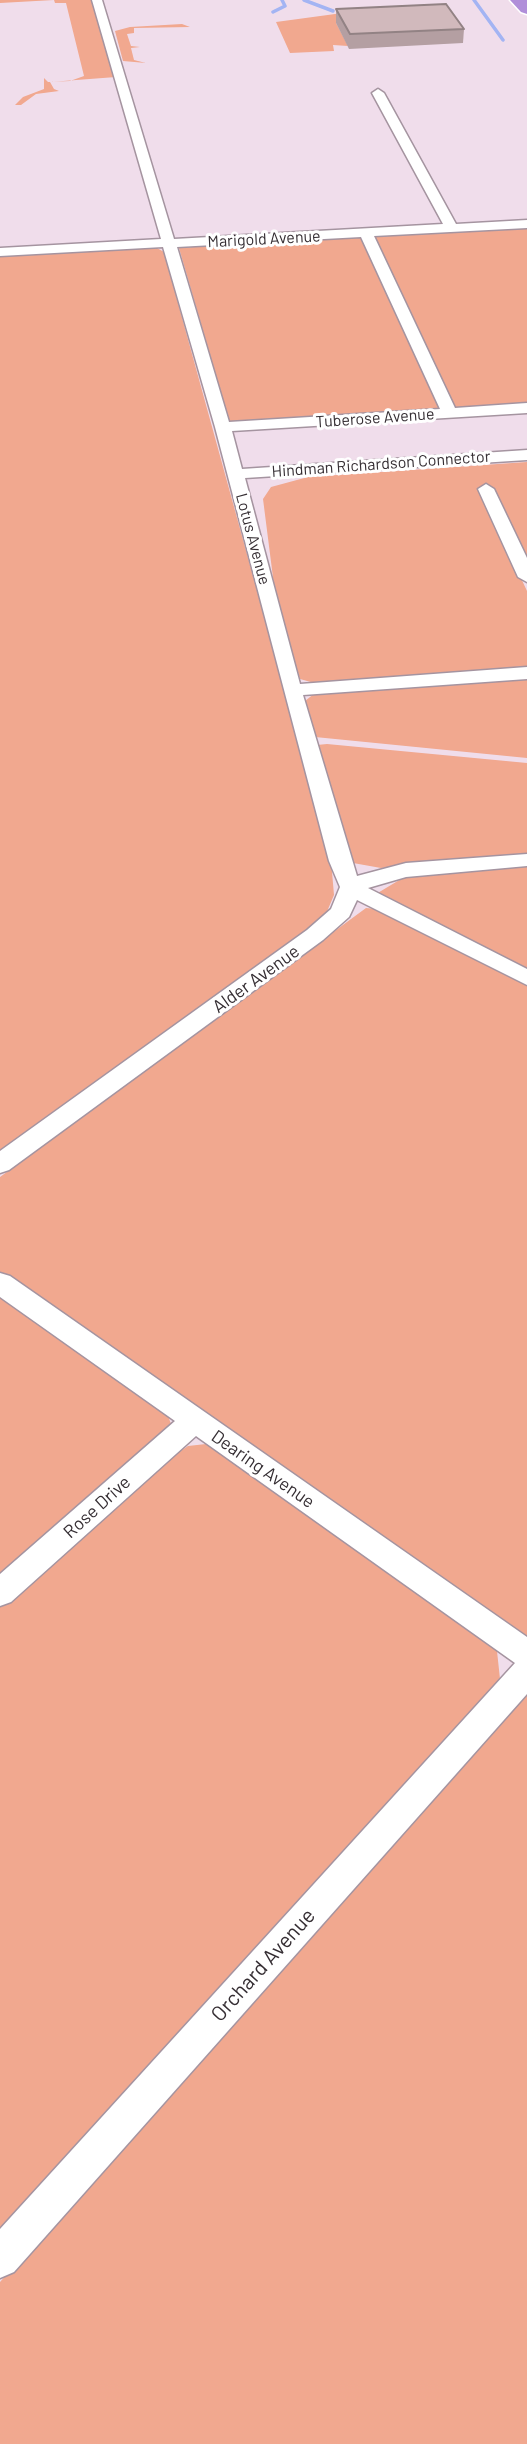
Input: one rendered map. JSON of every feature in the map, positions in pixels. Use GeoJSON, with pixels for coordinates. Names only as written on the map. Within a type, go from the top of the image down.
{"type":"FeatureCollection","features":[{"type":"Feature","properties":{"kind":"highway"},"geometry":{"type":"LineString","coordinates":[[518,0],[527,9]]}},
{"type":"Feature","properties":{"kind":"street","name":"Lotus Avenue"},"geometry":{"type":"LineString","coordinates":[[97,0],[223,427],[292,690],[340,861],[351,887]]}},
{"type":"Feature","properties":{"kind":"street"},"geometry":{"type":"LineString","coordinates":[[378,93],[452,229]]}},
{"type":"Feature","properties":{"kind":"street","name":"Marigold Avenue"},"geometry":{"type":"LineString","coordinates":[[0,253],[527,224]]}},
{"type":"Feature","properties":{"kind":"street"},"geometry":{"type":"LineString","coordinates":[[366,233],[450,413]]}},
{"type":"Feature","properties":{"kind":"street","name":"Tuberose Avenue"},"geometry":{"type":"LineString","coordinates":[[223,427],[527,408]]}},
{"type":"Feature","properties":{"kind":"street","name":"Hindman Richardson Connector"},"geometry":{"type":"LineString","coordinates":[[236,474],[527,454]]}},
{"type":"Feature","properties":{"kind":"street"},"geometry":{"type":"LineString","coordinates":[[486,489],[527,577]]}},
{"type":"Feature","properties":{"kind":"street"},"geometry":{"type":"LineString","coordinates":[[292,690],[527,673]]}},
{"type":"Feature","properties":{"kind":"street"},"geometry":{"type":"LineString","coordinates":[[351,887],[380,875],[406,870],[527,860]]}},
{"type":"Feature","properties":{"kind":"street"},"geometry":{"type":"LineString","coordinates":[[351,887],[375,902],[527,978]]}},
{"type":"Feature","properties":{"kind":"street","name":"Alder Avenue"},"geometry":{"type":"LineString","coordinates":[[0,1164],[315,935],[341,912],[351,887]]}},
{"type":"Feature","properties":{"kind":"street","name":"Dearing Avenue"},"geometry":{"type":"LineString","coordinates":[[0,1283],[527,1654]]}},
{"type":"Feature","properties":{"kind":"street","name":"Rose Drive"},"geometry":{"type":"LineString","coordinates":[[0,1593],[194,1421]]}},
{"type":"Feature","properties":{"kind":"street","name":"Orchard Avenue"},"geometry":{"type":"LineString","coordinates":[[0,2258],[527,1672]]}},
{"type":"Feature","properties":{"kind":"shaded area"},"geometry":{"type":"Polygon","coordinates":[[[0,0],[54,0],[0,3],[0,0]]]}},
{"type":"Feature","properties":{"kind":"shaded area"},"geometry":{"type":"Polygon","coordinates":[[[54,0],[93,0],[116,77],[72,80],[84,76],[66,3],[55,3],[54,0]]]}},
{"type":"Feature","properties":{"kind":"shaded area"},"geometry":{"type":"Polygon","coordinates":[[[394,6],[409,7],[379,21],[336,23],[348,46],[333,45],[334,51],[290,53],[276,22],[394,6]]]}},
{"type":"Feature","properties":{"kind":"shaded area"},"geometry":{"type":"Polygon","coordinates":[[[182,24],[190,27],[134,28],[134,33],[127,34],[131,46],[140,47],[131,48],[134,60],[146,63],[123,61],[115,31],[130,27],[182,24]]]}},
{"type":"Feature","properties":{"kind":"shaded area"},"geometry":{"type":"Polygon","coordinates":[[[44,78],[59,91],[36,94],[21,105],[15,105],[23,97],[44,89],[44,78]]]}},
{"type":"Feature","properties":{"kind":"shaded area"},"geometry":{"type":"Polygon","coordinates":[[[527,227],[527,406],[455,408],[374,237],[527,227]]]}},
{"type":"Feature","properties":{"kind":"shaded area"},"geometry":{"type":"Polygon","coordinates":[[[361,236],[442,411],[230,424],[179,248],[361,236]]]}},
{"type":"Feature","properties":{"kind":"shaded area"},"geometry":{"type":"Polygon","coordinates":[[[157,248],[164,252],[331,860],[334,895],[326,914],[309,931],[0,1154],[0,255],[157,248]]]}},
{"type":"Feature","properties":{"kind":"shaded area"},"geometry":{"type":"Polygon","coordinates":[[[527,462],[527,561],[492,487],[479,488],[527,591],[527,669],[318,684],[300,679],[276,601],[263,499],[271,487],[308,477],[527,462]]]}},
{"type":"Feature","properties":{"kind":"shaded area"},"geometry":{"type":"Polygon","coordinates":[[[527,678],[527,758],[315,737],[305,701],[315,693],[527,678]]]}},
{"type":"Feature","properties":{"kind":"shaded area"},"geometry":{"type":"Polygon","coordinates":[[[317,745],[527,763],[527,855],[381,868],[353,863],[317,745]]]}},
{"type":"Feature","properties":{"kind":"shaded area"},"geometry":{"type":"Polygon","coordinates":[[[527,865],[527,971],[376,894],[406,876],[527,865]]]}},
{"type":"Feature","properties":{"kind":"shaded area"},"geometry":{"type":"Polygon","coordinates":[[[366,908],[377,909],[527,984],[527,1637],[0,1272],[0,1177],[366,908]]]}},
{"type":"Feature","properties":{"kind":"shaded area"},"geometry":{"type":"Polygon","coordinates":[[[0,1294],[167,1413],[171,1424],[168,1434],[0,1582],[0,1294]]]}},
{"type":"Feature","properties":{"kind":"shaded area"},"geometry":{"type":"Polygon","coordinates":[[[188,1446],[216,1446],[490,1639],[497,1651],[500,1679],[492,1694],[0,2240],[0,1606],[173,1456],[188,1446]]]}},
{"type":"Feature","properties":{"kind":"shaded area"},"geometry":{"type":"Polygon","coordinates":[[[527,1693],[527,2444],[0,2444],[0,2282],[527,1693]]]}},
{"type":"Feature","properties":{"kind":"building"},"geometry":{"type":"Polygon","coordinates":[[[446,4],[464,29],[350,34],[336,9],[446,4]]]}},
{"type":"Feature","properties":{"kind":"waterway"},"geometry":{"type":"LineString","coordinates":[[273,12],[285,6],[282,0]]}},
{"type":"Feature","properties":{"kind":"waterway"},"geometry":{"type":"LineString","coordinates":[[304,0],[333,11]]}},
{"type":"Feature","properties":{"kind":"waterway"},"geometry":{"type":"LineString","coordinates":[[474,0],[503,40]]}}]}
